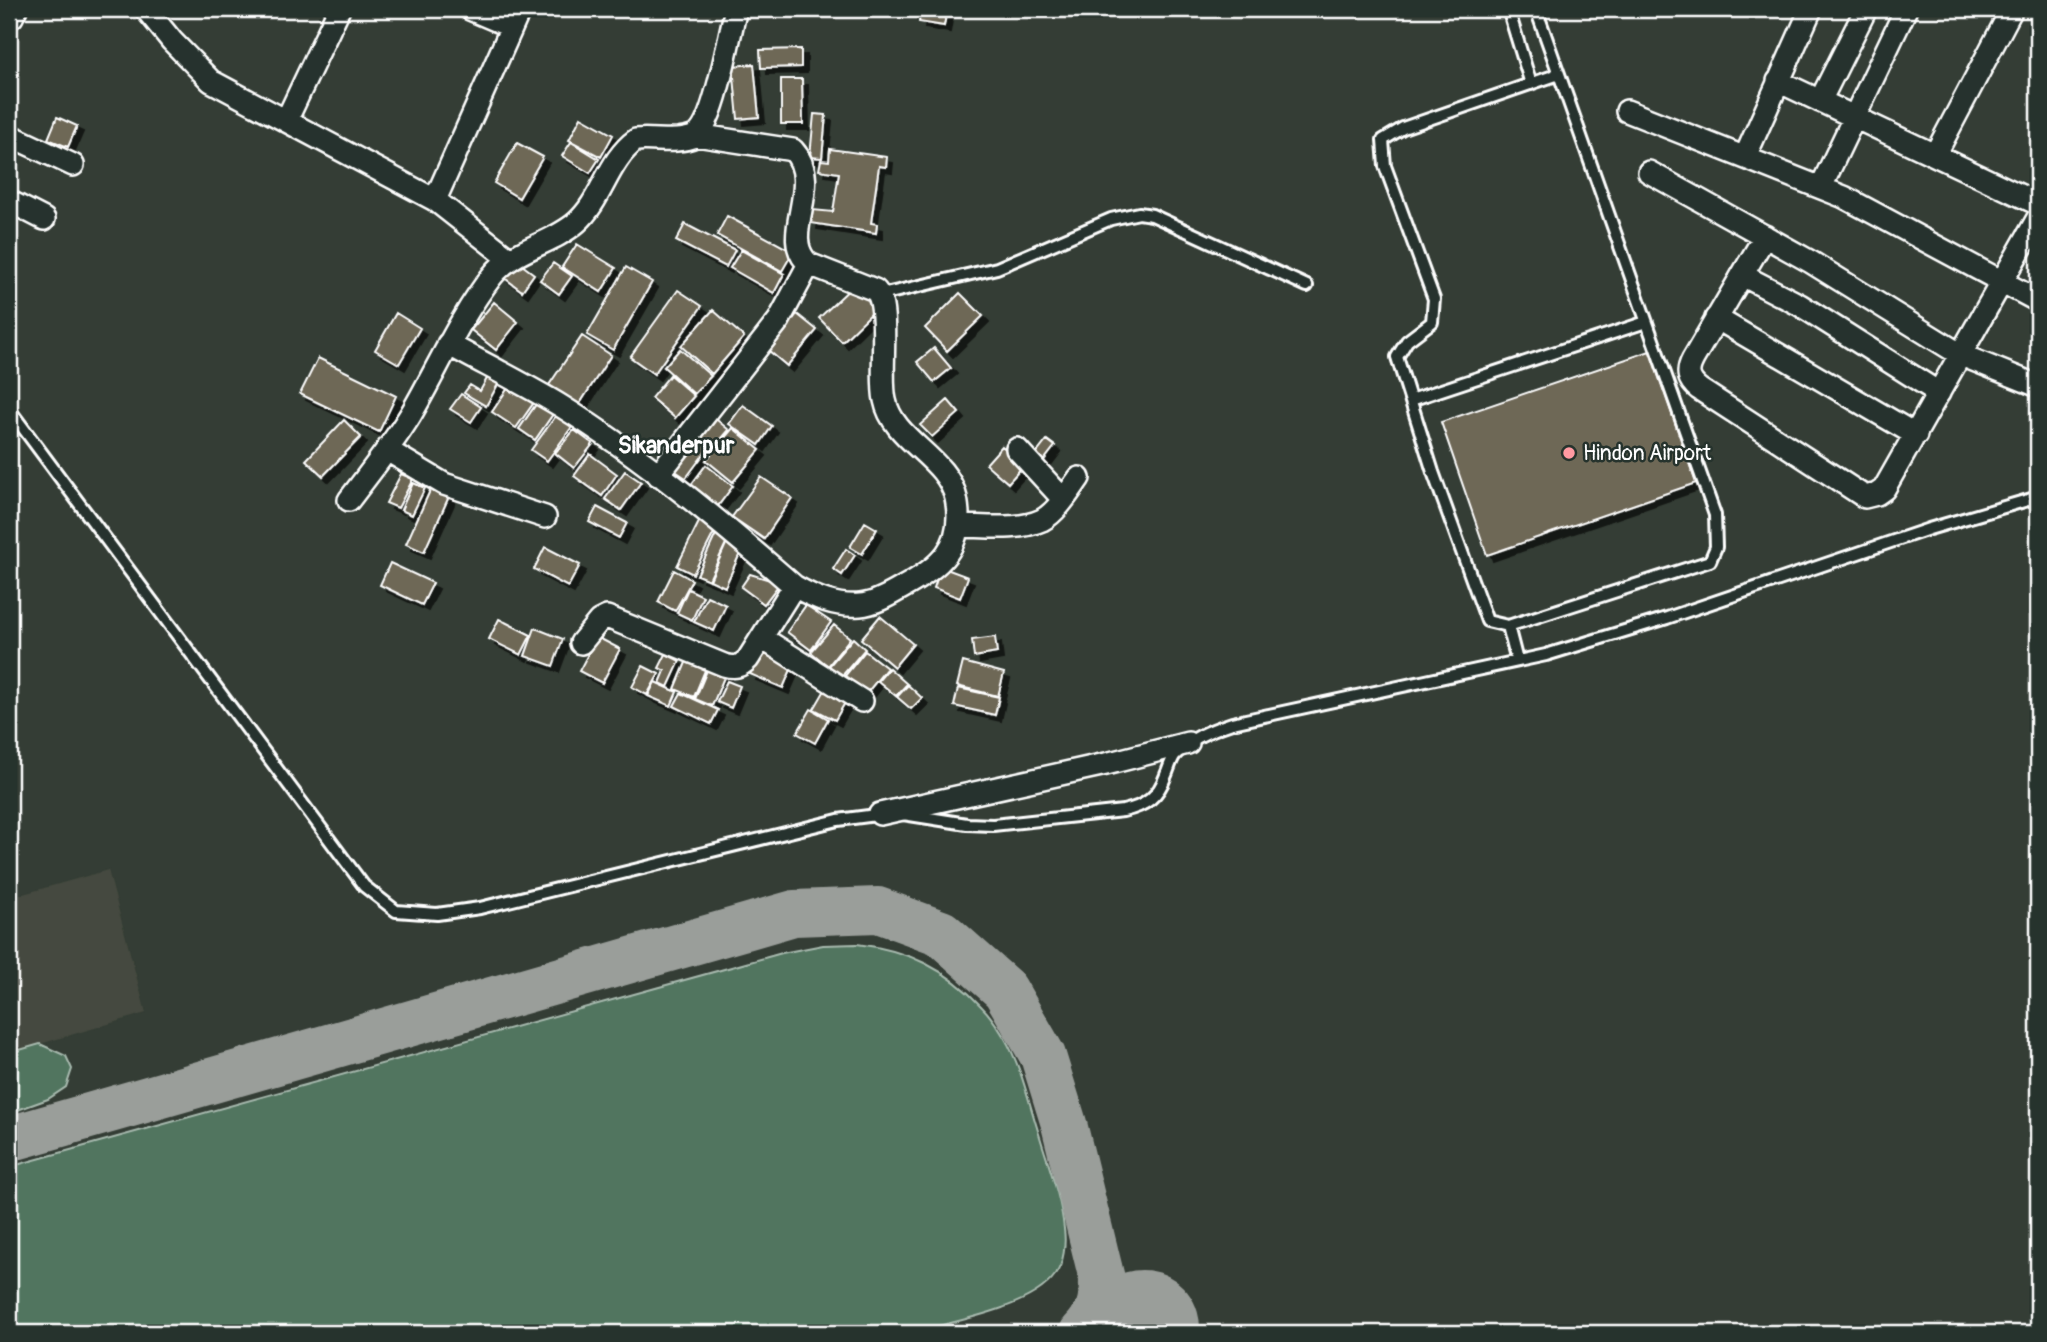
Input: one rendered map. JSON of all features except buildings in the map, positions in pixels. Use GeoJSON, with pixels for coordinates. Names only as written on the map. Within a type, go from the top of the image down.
{"type":"FeatureCollection","features":[{"type":"Feature","properties":{"kind":"street"},"geometry":{"type":"LineString","coordinates":[[146,9],[172,41],[211,81],[435,201],[510,259]]}},
{"type":"Feature","properties":{"kind":"street"},"geometry":{"type":"LineString","coordinates":[[286,121],[339,9]]}},
{"type":"Feature","properties":{"kind":"street"},"geometry":{"type":"LineString","coordinates":[[435,201],[516,18],[471,9]]}},
{"type":"Feature","properties":{"kind":"street"},"geometry":{"type":"LineString","coordinates":[[696,135],[707,122],[711,111],[736,9]]}},
{"type":"Feature","properties":{"kind":"street"},"geometry":{"type":"LineString","coordinates":[[1745,157],[1811,9]]}},
{"type":"Feature","properties":{"kind":"street"},"geometry":{"type":"LineString","coordinates":[[1820,101],[1866,9]]}},
{"type":"Feature","properties":{"kind":"street"},"geometry":{"type":"LineString","coordinates":[[1821,187],[1906,9]]}},
{"type":"Feature","properties":{"kind":"street"},"geometry":{"type":"LineString","coordinates":[[1935,155],[2012,9]]}},
{"type":"Feature","properties":{"kind":"street"},"geometry":{"type":"LineString","coordinates":[[1778,81],[2038,204]]}},
{"type":"Feature","properties":{"kind":"street"},"geometry":{"type":"LineString","coordinates":[[1627,111],[1844,197],[2038,301]]}},
{"type":"Feature","properties":{"kind":"street"},"geometry":{"type":"LineString","coordinates":[[9,135],[73,165]]}},
{"type":"Feature","properties":{"kind":"street"},"geometry":{"type":"LineString","coordinates":[[349,500],[411,414],[448,344],[492,276],[510,259],[578,221],[620,157],[636,140],[682,140],[696,135],[781,147],[793,150],[800,157],[805,167],[806,180],[797,247],[800,257],[809,264],[875,290],[881,295],[882,379],[885,402],[892,419],[946,475],[953,487],[958,526],[954,542],[945,557],[913,582],[875,601],[863,605],[835,604],[810,595],[794,586],[658,475],[561,406],[448,344]]}},
{"type":"Feature","properties":{"kind":"street"},"geometry":{"type":"LineString","coordinates":[[1649,172],[1765,236],[1961,355],[2038,386]]}},
{"type":"Feature","properties":{"kind":"street"},"geometry":{"type":"LineString","coordinates":[[9,201],[44,219]]}},
{"type":"Feature","properties":{"kind":"street"},"geometry":{"type":"LineString","coordinates":[[1765,236],[1688,368],[1689,377],[1693,384],[1865,497],[1884,489],[2038,218]]}},
{"type":"Feature","properties":{"kind":"street"},"geometry":{"type":"LineString","coordinates":[[658,475],[779,320],[809,264]]}},
{"type":"Feature","properties":{"kind":"street"},"geometry":{"type":"LineString","coordinates":[[1742,275],[1800,305],[1939,393]]}},
{"type":"Feature","properties":{"kind":"street"},"geometry":{"type":"LineString","coordinates":[[1717,318],[1916,435]]}},
{"type":"Feature","properties":{"kind":"street"},"geometry":{"type":"LineString","coordinates":[[1017,449],[1063,499]]}},
{"type":"Feature","properties":{"kind":"street"},"geometry":{"type":"LineString","coordinates":[[387,450],[444,484],[545,517]]}},
{"type":"Feature","properties":{"kind":"street"},"geometry":{"type":"LineString","coordinates":[[958,526],[1026,524],[1042,519],[1063,499],[1079,478]]}},
{"type":"Feature","properties":{"kind":"street"},"geometry":{"type":"LineString","coordinates":[[581,643],[599,621],[607,617],[733,668],[741,666],[794,586]]}},
{"type":"Feature","properties":{"kind":"street"},"geometry":{"type":"LineString","coordinates":[[762,638],[862,701]]}},
{"type":"Feature","properties":{"kind":"street"},"geometry":{"type":"LineString","coordinates":[[880,814],[1188,743]]}},
{"type":"Feature","properties":{"kind":"lane"},"geometry":{"type":"LineString","coordinates":[[1508,9],[1531,84]]}},
{"type":"Feature","properties":{"kind":"lane"},"geometry":{"type":"LineString","coordinates":[[1536,9],[1559,74],[1646,322],[1715,515],[1716,547],[1710,561],[1508,626],[1488,621],[1433,472],[1397,357],[1407,341],[1432,322],[1434,299],[1385,166],[1383,140],[1403,128],[1559,74]]}},
{"type":"Feature","properties":{"kind":"lane"},"geometry":{"type":"LineString","coordinates":[[881,295],[997,268],[1111,219],[1139,213],[1152,215],[1307,286]]}},
{"type":"Feature","properties":{"kind":"lane"},"geometry":{"type":"LineString","coordinates":[[1411,400],[1646,322]]}},
{"type":"Feature","properties":{"kind":"lane"},"geometry":{"type":"LineString","coordinates":[[9,410],[363,886],[396,911],[437,914],[480,908],[838,820],[880,814],[903,814],[967,824],[993,825],[1141,807],[1154,798],[1162,786],[1173,757],[1188,743],[1206,732],[1232,723],[1546,655],[1667,618],[1929,528],[2038,496]]}},
{"type":"Feature","properties":{"kind":"lane"},"geometry":{"type":"LineString","coordinates":[[1508,626],[1517,661]]}},
{"type":"Feature","properties":{"kind":"shaded area"},"geometry":{"type":"Polygon","coordinates":[[[108,870],[146,1013],[9,1053],[9,898],[108,870]]]}},
{"type":"Feature","properties":{"kind":"green space"},"geometry":{"type":"Polygon","coordinates":[[[857,944],[910,957],[955,982],[985,1010],[1016,1061],[1054,1182],[1065,1235],[1064,1253],[1058,1270],[1044,1287],[1028,1297],[988,1313],[910,1333],[9,1333],[9,1167],[782,953],[823,945],[857,944]]]}},
{"type":"Feature","properties":{"kind":"green space"},"geometry":{"type":"Polygon","coordinates":[[[40,1044],[66,1056],[72,1069],[66,1087],[48,1099],[9,1113],[9,1053],[40,1044]]]}},
{"type":"Feature","properties":{"kind":"taxiway"},"geometry":{"type":"LineString","coordinates":[[9,1139],[794,913],[878,910],[941,933],[1005,990],[1043,1056],[1064,1124],[1102,1279],[1098,1309],[1082,1333]]}},
{"type":"Feature","properties":{"kind":"runway"},"geometry":{"type":"LineString","coordinates":[[1125,1333],[1142,1328]]}},
{"type":"Feature","properties":{"kind":"place","name":"Hindon Airport"},"geometry":{"type":"Point","coordinates":[1569,453]}},
{"type":"Feature","properties":{"kind":"district","name":"Sikanderpur"},"geometry":{"type":"Point","coordinates":[676,445]}}]}
